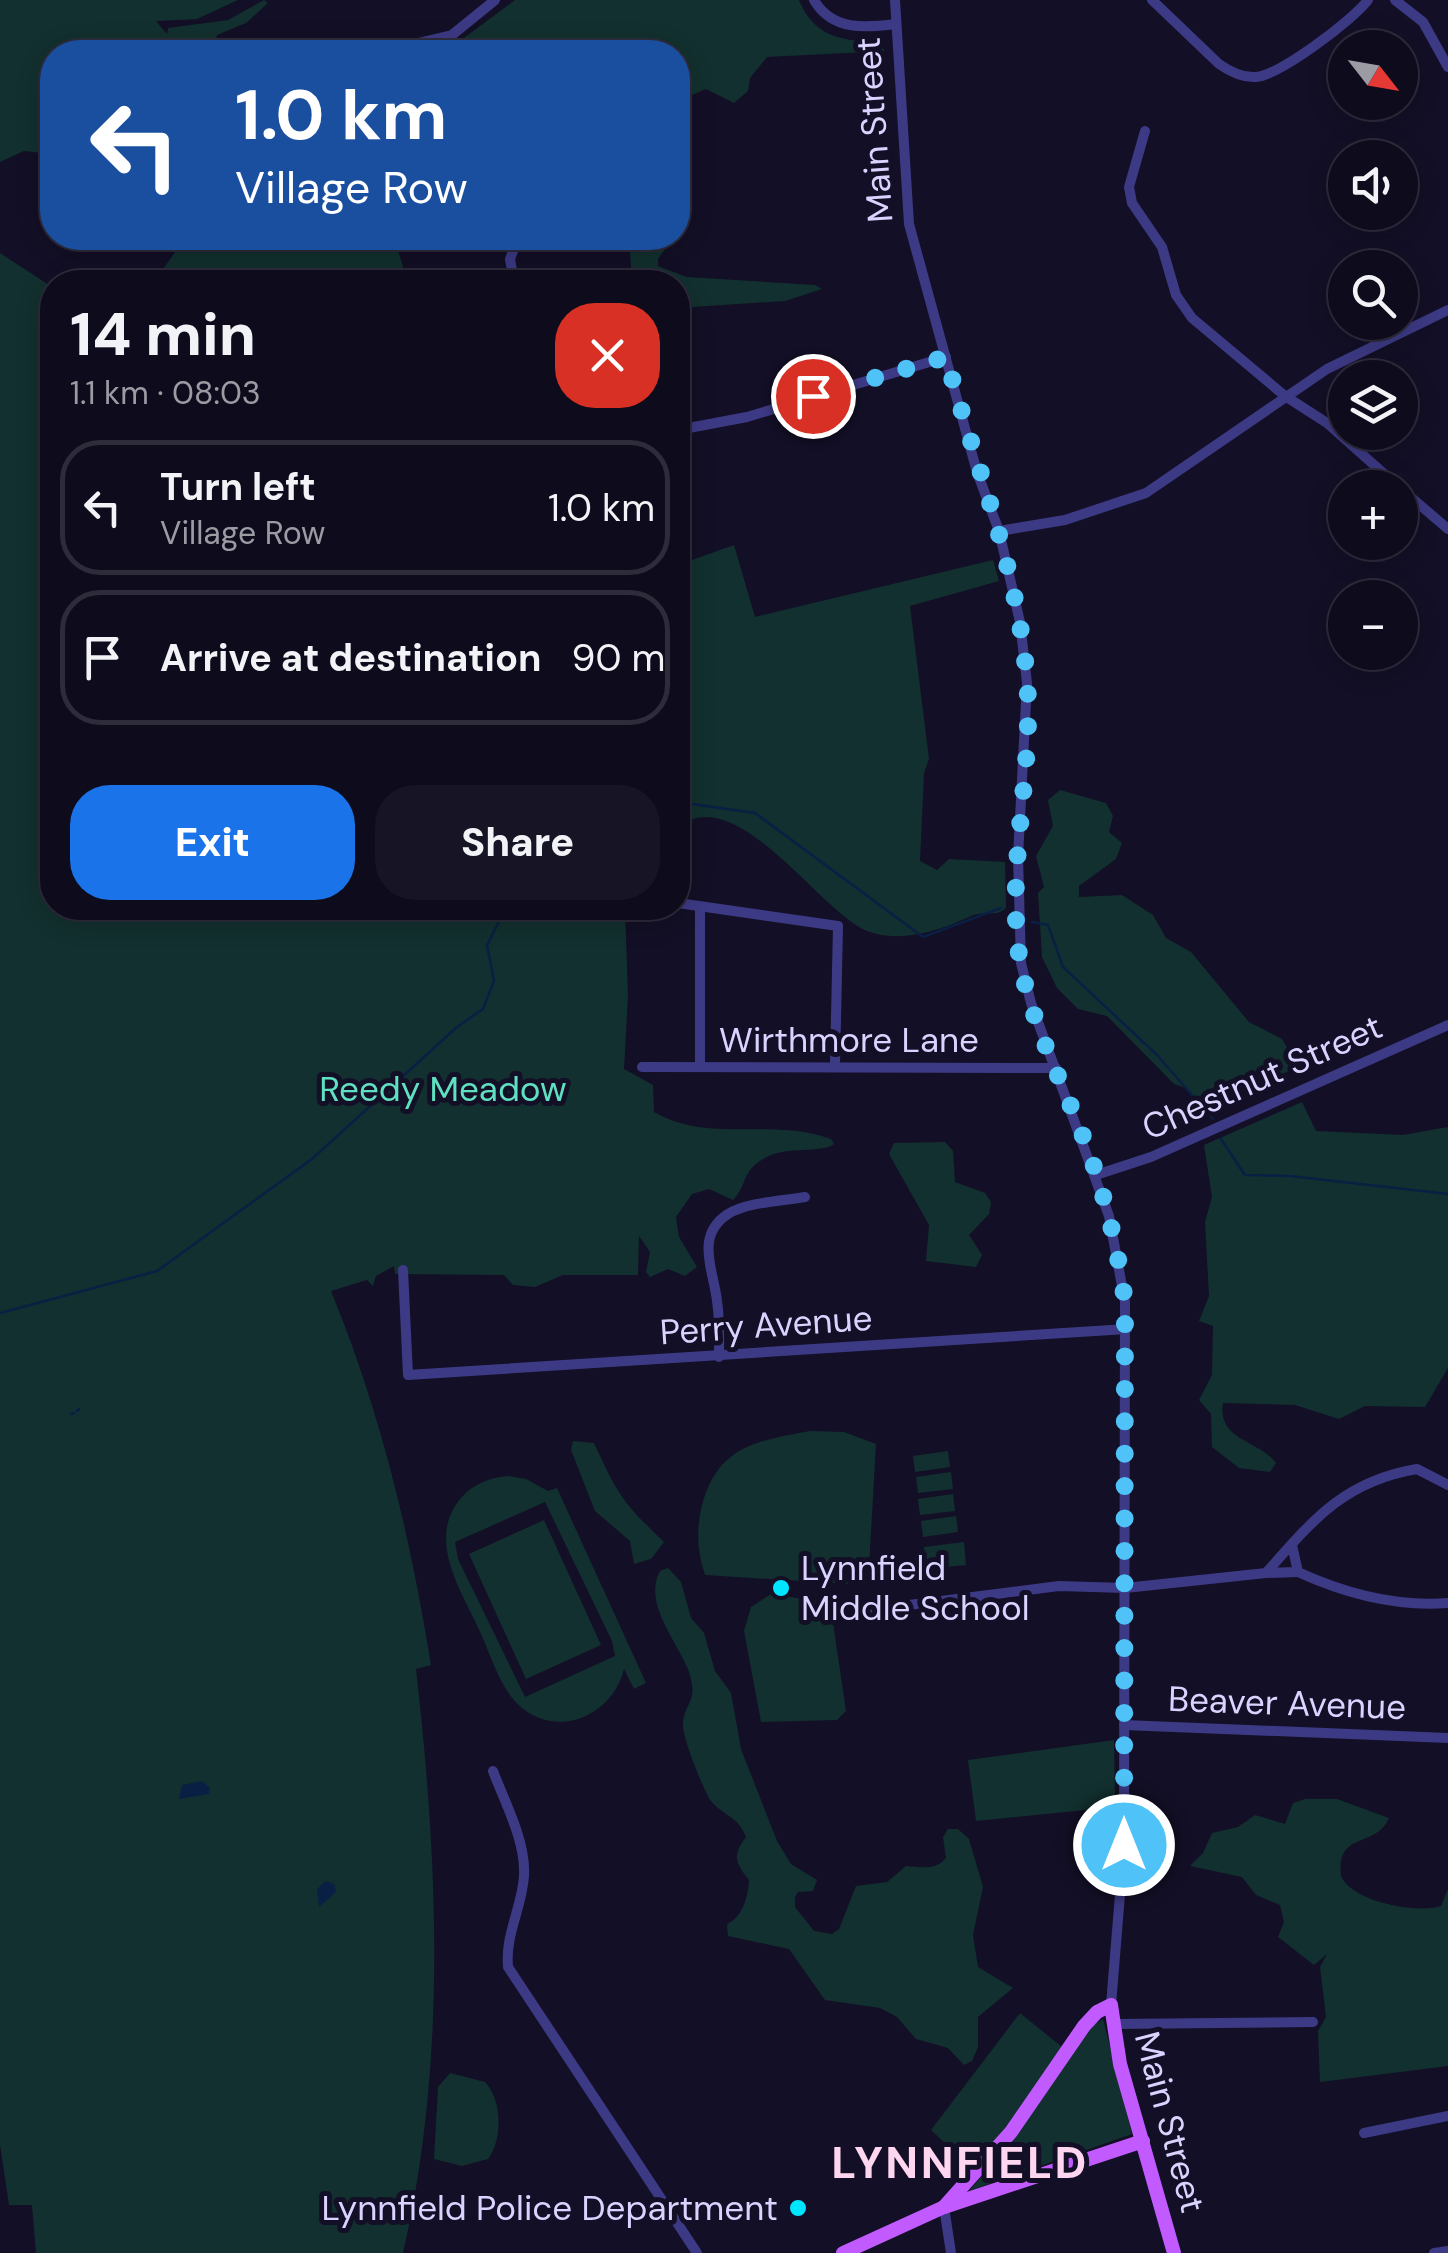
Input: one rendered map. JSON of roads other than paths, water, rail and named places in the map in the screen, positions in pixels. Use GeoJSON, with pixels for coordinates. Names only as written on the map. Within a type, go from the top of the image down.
{"type":"FeatureCollection","features":[{"type":"Feature","properties":{"kind":"main road","name":"Main Street"},"geometry":{"type":"LineString","coordinates":[[1111,2006],[1174,2253]]}},
{"type":"Feature","properties":{"kind":"main road"},"geometry":{"type":"LineString","coordinates":[[944,2206],[1012,2132],[1084,2026],[1096,2012],[1111,2006]]}},
{"type":"Feature","properties":{"kind":"main road"},"geometry":{"type":"LineString","coordinates":[[843,2253],[944,2206],[1143,2141]]}},
{"type":"Feature","properties":{"kind":"street"},"geometry":{"type":"LineString","coordinates":[[431,40],[452,35],[496,0]]}},
{"type":"Feature","properties":{"kind":"street"},"geometry":{"type":"LineString","coordinates":[[814,0],[822,14],[839,23],[866,28],[896,24]]}},
{"type":"Feature","properties":{"kind":"street","name":"Main Street"},"geometry":{"type":"LineString","coordinates":[[895,0],[904,191],[946,357],[999,531],[1020,622],[1027,684],[1018,857],[1020,962],[1096,1175],[1120,1262],[1127,1329],[1124,1845],[1111,2006]]}},
{"type":"Feature","properties":{"kind":"street"},"geometry":{"type":"LineString","coordinates":[[1152,0],[1219,64],[1256,77],[1274,72],[1368,0]]}},
{"type":"Feature","properties":{"kind":"street"},"geometry":{"type":"LineString","coordinates":[[1395,0],[1423,22],[1448,67]]}},
{"type":"Feature","properties":{"kind":"street"},"geometry":{"type":"LineString","coordinates":[[1145,131],[1129,187],[1132,203],[1162,248],[1176,295],[1192,318],[1238,352],[1285,396],[1327,423],[1380,470]]}},
{"type":"Feature","properties":{"kind":"street"},"geometry":{"type":"LineString","coordinates":[[999,531],[1079,516],[1146,493],[1327,369],[1448,310]]}},
{"type":"Feature","properties":{"kind":"street"},"geometry":{"type":"LineString","coordinates":[[690,428],[747,417],[946,357]]}},
{"type":"Feature","properties":{"kind":"street"},"geometry":{"type":"LineString","coordinates":[[1418,503],[1448,529]]}},
{"type":"Feature","properties":{"kind":"street"},"geometry":{"type":"LineString","coordinates":[[690,905],[838,926],[835,1064]]}},
{"type":"Feature","properties":{"kind":"street"},"geometry":{"type":"LineString","coordinates":[[700,906],[700,1067]]}},
{"type":"Feature","properties":{"kind":"street","name":"Chestnut Street"},"geometry":{"type":"LineString","coordinates":[[1096,1175],[1151,1157],[1448,1025]]}},
{"type":"Feature","properties":{"kind":"street","name":"Wirthmore Lane"},"geometry":{"type":"LineString","coordinates":[[642,1066],[774,1070],[835,1064],[1056,1068]]}},
{"type":"Feature","properties":{"kind":"street"},"geometry":{"type":"LineString","coordinates":[[719,1357],[717,1297],[707,1256],[712,1232],[728,1214],[741,1209],[805,1197]]}},
{"type":"Feature","properties":{"kind":"street","name":"Perry Avenue"},"geometry":{"type":"LineString","coordinates":[[403,1270],[408,1375],[1127,1329]]}},
{"type":"Feature","properties":{"kind":"street"},"geometry":{"type":"LineString","coordinates":[[1266,1573],[1330,1503],[1356,1487],[1417,1469],[1448,1484]]}},
{"type":"Feature","properties":{"kind":"street"},"geometry":{"type":"LineString","coordinates":[[1292,1546],[1298,1572]]}},
{"type":"Feature","properties":{"kind":"street"},"geometry":{"type":"LineString","coordinates":[[862,1612],[1059,1586],[1125,1588],[1298,1572],[1377,1600],[1448,1604]]}},
{"type":"Feature","properties":{"kind":"street","name":"Beaver Avenue"},"geometry":{"type":"LineString","coordinates":[[1124,1724],[1448,1738]]}},
{"type":"Feature","properties":{"kind":"street"},"geometry":{"type":"LineString","coordinates":[[493,1771],[522,1850],[524,1875],[508,1933],[508,1967],[696,2253]]}},
{"type":"Feature","properties":{"kind":"street"},"geometry":{"type":"LineString","coordinates":[[1113,2024],[1313,2022]]}},
{"type":"Feature","properties":{"kind":"street"},"geometry":{"type":"LineString","coordinates":[[1364,2132],[1448,2116]]}},
{"type":"Feature","properties":{"kind":"street"},"geometry":{"type":"LineString","coordinates":[[944,2206],[952,2253]]}},
{"type":"Feature","properties":{"kind":"street"},"geometry":{"type":"LineString","coordinates":[[1434,2253],[1448,2251]]}},
{"type":"Feature","properties":{"kind":"water"},"geometry":{"type":"Polygon","coordinates":[[[202,1781],[210,1788],[209,1794],[179,1799],[182,1785],[202,1781]]]}},
{"type":"Feature","properties":{"kind":"water"},"geometry":{"type":"Polygon","coordinates":[[[326,1881],[334,1884],[336,1892],[319,1907],[317,1889],[326,1881]]]}},
{"type":"Feature","properties":{"kind":"waterway"},"geometry":{"type":"LineString","coordinates":[[690,804],[755,813],[923,937],[1001,908]]}},
{"type":"Feature","properties":{"kind":"waterway"},"geometry":{"type":"LineString","coordinates":[[0,1313],[157,1271],[312,1159],[457,1027],[483,1009],[494,981],[487,945],[500,920]]}},
{"type":"Feature","properties":{"kind":"waterway"},"geometry":{"type":"LineString","coordinates":[[1032,922],[1048,925],[1063,967],[1157,1055],[1213,1119]]}},
{"type":"Feature","properties":{"kind":"waterway"},"geometry":{"type":"LineString","coordinates":[[1221,1139],[1245,1175],[1290,1176],[1448,1194]]}},
{"type":"Feature","properties":{"kind":"place","name":"Lynnfield Middle School"},"geometry":{"type":"Point","coordinates":[781,1588]}},
{"type":"Feature","properties":{"kind":"place","name":"Lynnfield Police Department"},"geometry":{"type":"Point","coordinates":[798,2208]}},
{"type":"Feature","properties":{"kind":"district","name":"LYNNFIELD"},"geometry":{"type":"Point","coordinates":[960,2162]}},
{"type":"Feature","properties":{"kind":"park label","name":"Reedy Meadow"},"geometry":{"type":"Point","coordinates":[443,1089]}}]}
